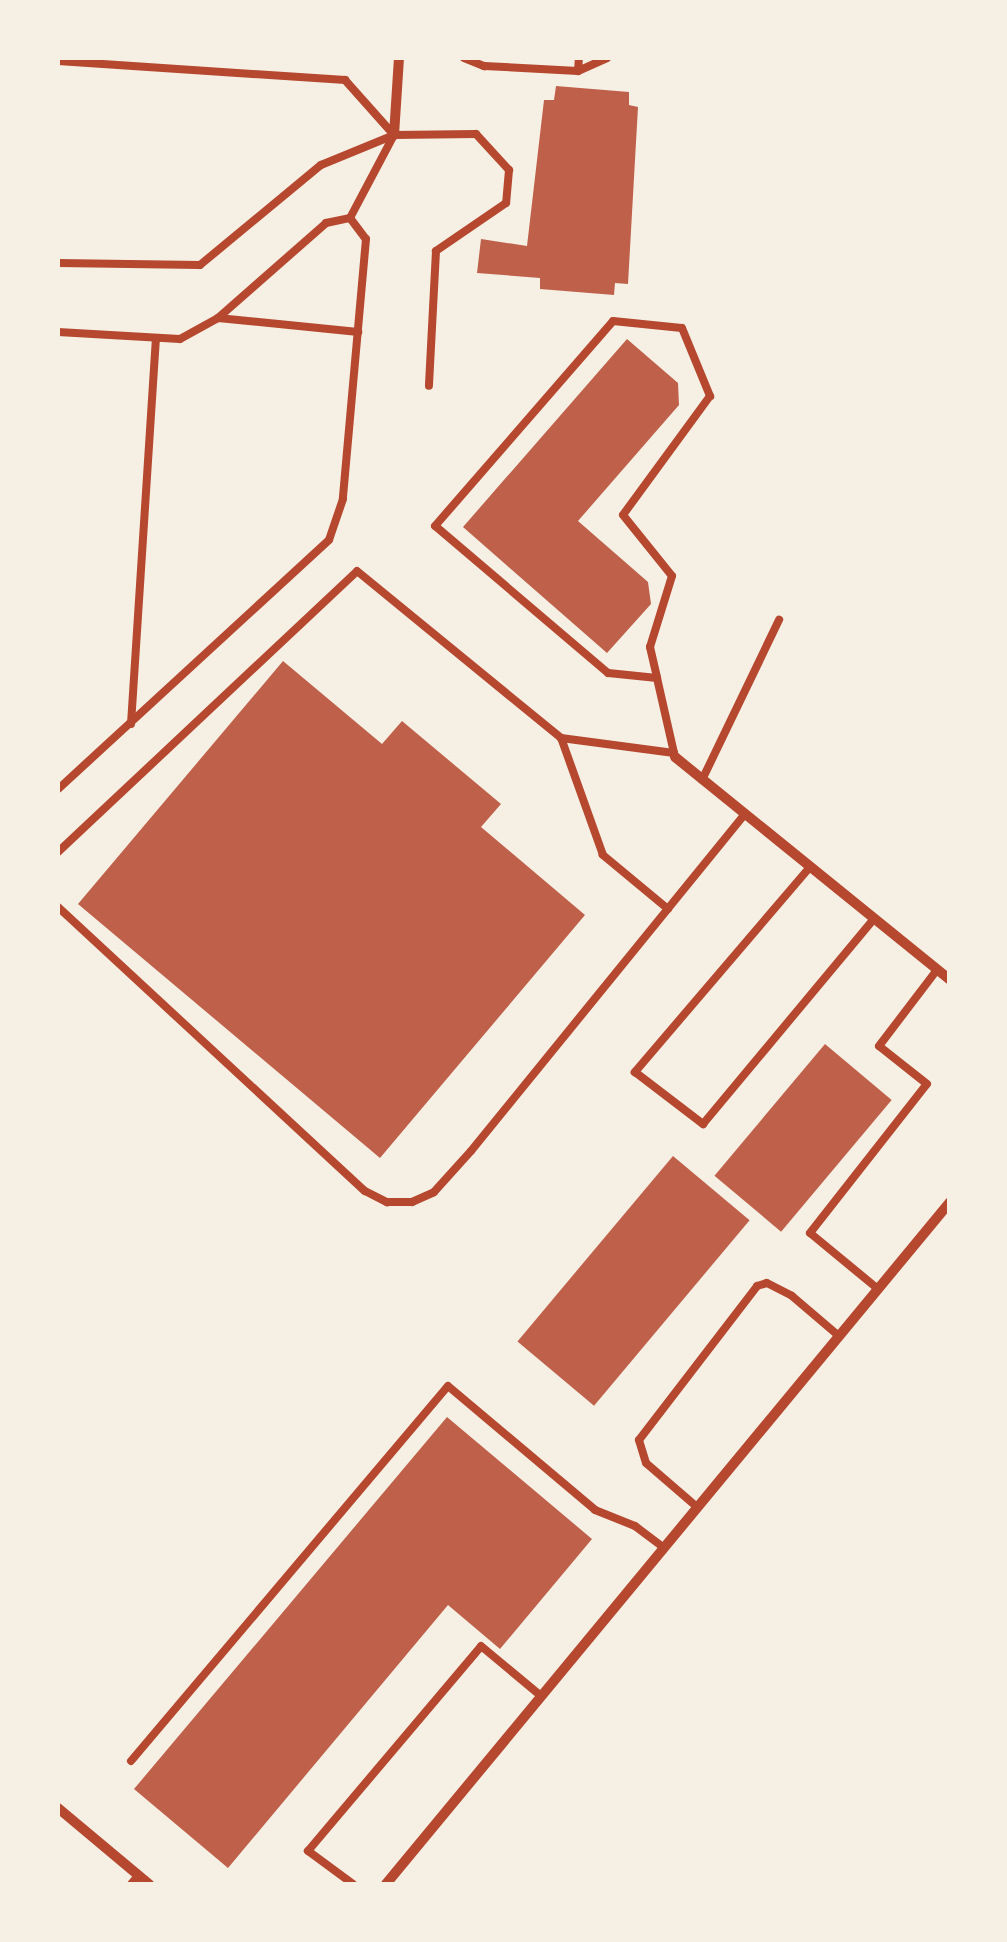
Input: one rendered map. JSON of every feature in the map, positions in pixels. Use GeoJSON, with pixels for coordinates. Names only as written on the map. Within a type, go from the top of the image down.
{"type":"FeatureCollection","features":[{"type":"Feature","properties":{"kind":"street"},"geometry":{"type":"LineString","coordinates":[[394,135],[399,58]]}},
{"type":"Feature","properties":{"kind":"street"},"geometry":{"type":"LineString","coordinates":[[675,755],[950,980]]}},
{"type":"Feature","properties":{"kind":"street"},"geometry":{"type":"LineString","coordinates":[[386,1884],[950,1202]]}},
{"type":"Feature","properties":{"kind":"street"},"geometry":{"type":"LineString","coordinates":[[58,1808],[135,1880],[149,1884]]}},
{"type":"Feature","properties":{"kind":"lane"},"geometry":{"type":"LineString","coordinates":[[167,70],[168,58]]}},
{"type":"Feature","properties":{"kind":"lane"},"geometry":{"type":"LineString","coordinates":[[464,58],[484,66],[578,71],[607,58]]}},
{"type":"Feature","properties":{"kind":"lane"},"geometry":{"type":"LineString","coordinates":[[578,71],[579,58]]}},
{"type":"Feature","properties":{"kind":"lane"},"geometry":{"type":"LineString","coordinates":[[58,61],[345,80],[394,135]]}},
{"type":"Feature","properties":{"kind":"lane"},"geometry":{"type":"LineString","coordinates":[[58,263],[200,264],[321,165],[394,135],[476,134],[509,170],[506,202],[436,251],[428,386]]}},
{"type":"Feature","properties":{"kind":"lane"},"geometry":{"type":"LineString","coordinates":[[350,218],[394,135]]}},
{"type":"Feature","properties":{"kind":"lane"},"geometry":{"type":"LineString","coordinates":[[58,332],[156,340],[180,338],[218,318],[326,223],[350,218]]}},
{"type":"Feature","properties":{"kind":"lane"},"geometry":{"type":"LineString","coordinates":[[58,789],[329,540],[343,499],[366,239],[350,218]]}},
{"type":"Feature","properties":{"kind":"lane"},"geometry":{"type":"LineString","coordinates":[[218,318],[358,332]]}},
{"type":"Feature","properties":{"kind":"lane"},"geometry":{"type":"LineString","coordinates":[[560,738],[675,755],[650,647],[672,576],[623,515],[710,396],[682,328],[613,322],[434,526],[608,673],[657,678]]}},
{"type":"Feature","properties":{"kind":"lane"},"geometry":{"type":"LineString","coordinates":[[131,724],[156,340]]}},
{"type":"Feature","properties":{"kind":"lane"},"geometry":{"type":"LineString","coordinates":[[58,852],[357,571],[560,738],[603,855],[668,909]]}},
{"type":"Feature","properties":{"kind":"lane"},"geometry":{"type":"LineString","coordinates":[[702,780],[779,620]]}},
{"type":"Feature","properties":{"kind":"lane"},"geometry":{"type":"LineString","coordinates":[[58,907],[365,1192],[387,1202],[434,1192],[745,814]]}},
{"type":"Feature","properties":{"kind":"lane"},"geometry":{"type":"LineString","coordinates":[[810,867],[635,1072],[703,1124],[874,918]]}},
{"type":"Feature","properties":{"kind":"lane"},"geometry":{"type":"LineString","coordinates":[[878,1288],[810,1233],[927,1084],[879,1046],[937,970]]}},
{"type":"Feature","properties":{"kind":"lane"},"geometry":{"type":"LineString","coordinates":[[697,1508],[646,1463],[639,1440],[757,1286],[767,1283],[792,1296],[839,1336]]}},
{"type":"Feature","properties":{"kind":"lane"},"geometry":{"type":"LineString","coordinates":[[131,1762],[448,1386],[595,1510],[636,1526],[664,1548]]}},
{"type":"Feature","properties":{"kind":"lane"},"geometry":{"type":"LineString","coordinates":[[353,1884],[308,1851],[481,1646],[541,1696]]}},
{"type":"Feature","properties":{"kind":"building"},"geometry":{"type":"Polygon","coordinates":[[[556,86],[629,92],[629,105],[638,107],[628,284],[615,283],[614,295],[540,289],[540,278],[477,273],[481,239],[527,246],[544,100],[554,100],[556,86]]]}},
{"type":"Feature","properties":{"kind":"building"},"geometry":{"type":"Polygon","coordinates":[[[627,339],[678,383],[679,405],[578,521],[648,582],[651,604],[607,653],[463,527],[627,339]]]}},
{"type":"Feature","properties":{"kind":"building"},"geometry":{"type":"Polygon","coordinates":[[[283,661],[382,744],[402,721],[501,804],[481,827],[585,915],[380,1158],[78,904],[283,661]]]}},
{"type":"Feature","properties":{"kind":"building"},"geometry":{"type":"Polygon","coordinates":[[[825,1044],[892,1100],[781,1232],[714,1176],[825,1044]]]}},
{"type":"Feature","properties":{"kind":"building"},"geometry":{"type":"Polygon","coordinates":[[[673,1156],[750,1220],[594,1406],[517,1341],[673,1156]]]}},
{"type":"Feature","properties":{"kind":"building"},"geometry":{"type":"Polygon","coordinates":[[[447,1417],[592,1539],[500,1649],[448,1605],[228,1868],[134,1789],[447,1417]]]}}]}
